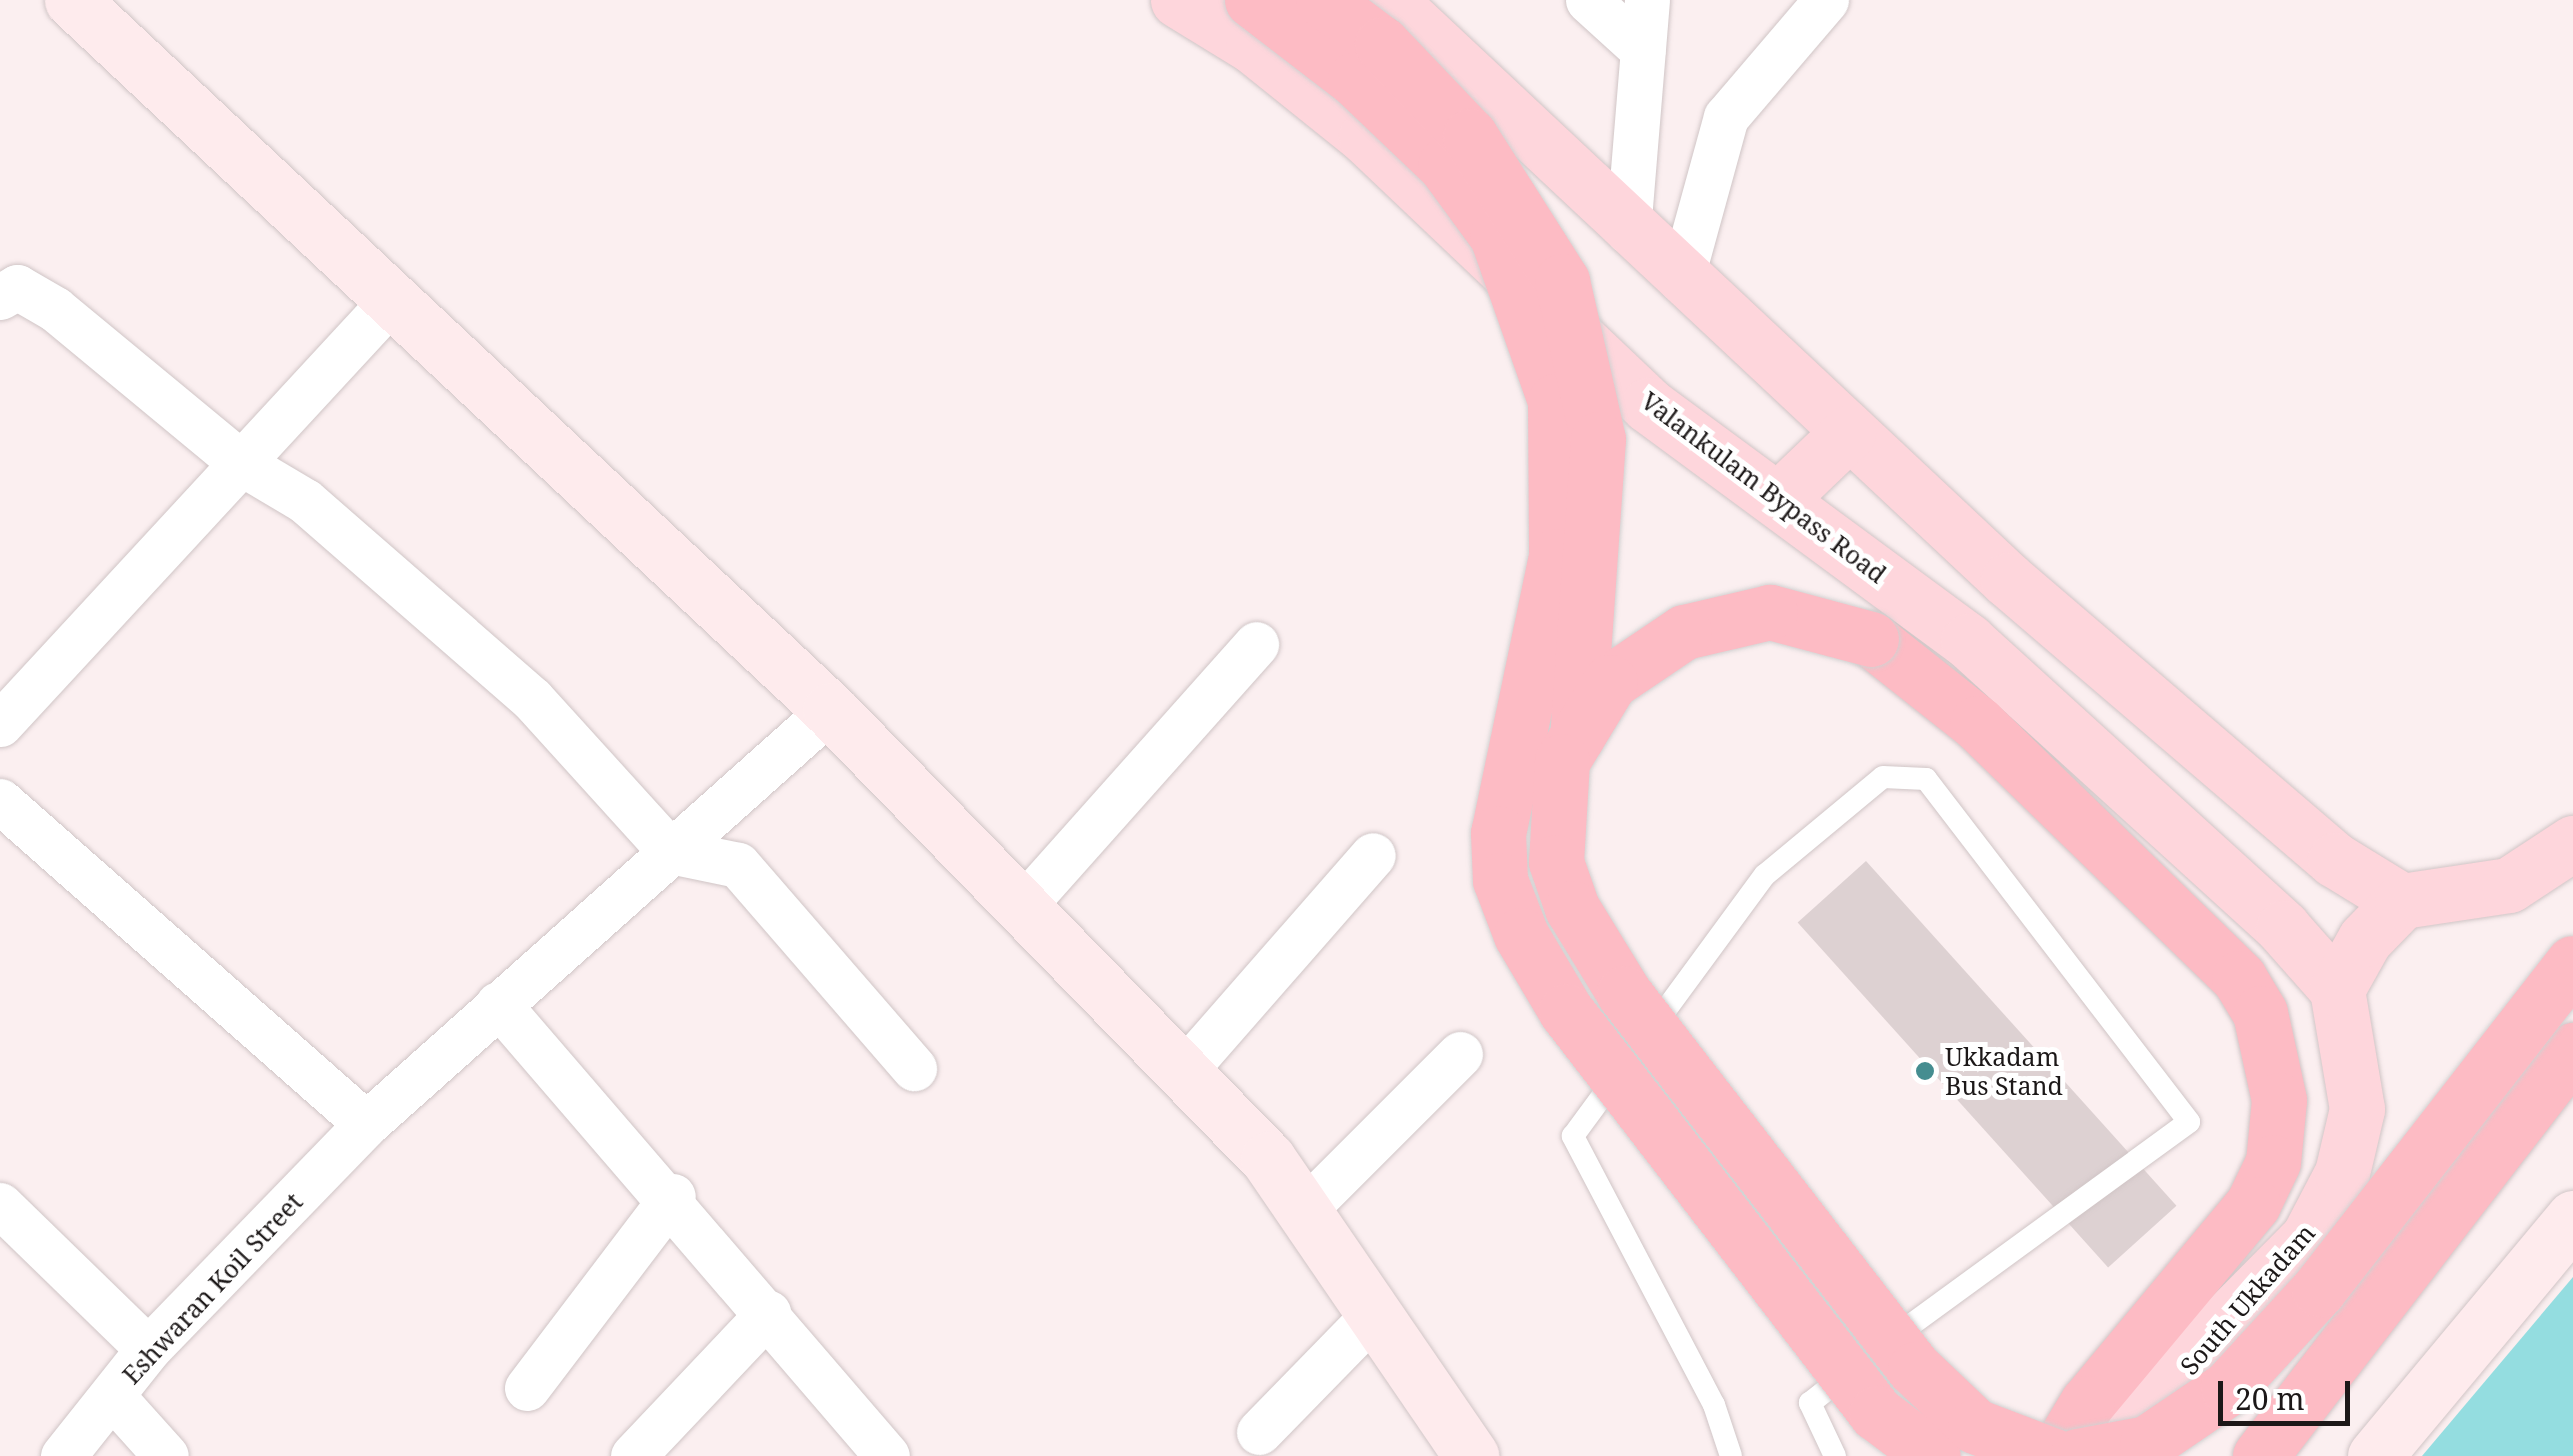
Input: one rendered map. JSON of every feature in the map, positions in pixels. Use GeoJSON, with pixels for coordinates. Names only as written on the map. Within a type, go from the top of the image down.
{"type":"FeatureCollection","features":[{"type":"Feature","properties":{"kind":"highway"},"geometry":{"type":"LineString","coordinates":[[1252,0],[1355,79],[1445,165],[1497,236],[1555,401],[1556,556],[1498,833],[1500,880],[1521,936],[1566,1011],[1876,1413],[1933,1456]]}},
{"type":"Feature","properties":{"kind":"highway"},"geometry":{"type":"LineString","coordinates":[[1323,0],[1382,44],[1470,136],[1562,281],[1598,438],[1577,736]]}},
{"type":"Feature","properties":{"kind":"highway"},"geometry":{"type":"LineString","coordinates":[[1770,612],[1871,639],[1978,723],[2239,978],[2260,1012],[2279,1100],[2273,1162],[2252,1204],[2086,1403],[2055,1456],[1975,1426],[1915,1369],[1624,993],[1572,908],[1556,862],[1554,802],[1577,736],[1610,682],[1698,627],[1770,612]]}},
{"type":"Feature","properties":{"kind":"highway"},"geometry":{"type":"LineString","coordinates":[[2077,1456],[2147,1443],[2228,1388],[2331,1274],[2573,964]]}},
{"type":"Feature","properties":{"kind":"highway"},"geometry":{"type":"LineString","coordinates":[[2260,1456],[2573,1050]]}},
{"type":"Feature","properties":{"kind":"highway"},"geometry":{"type":"LineString","coordinates":[[2216,1456],[2300,1408]]}},
{"type":"Feature","properties":{"kind":"main road","name":"Valankulam Bypass Road"},"geometry":{"type":"LineString","coordinates":[[1178,0],[1253,46],[1366,137],[1648,404],[1781,497],[1968,641],[2283,928],[2337,989]]}},
{"type":"Feature","properties":{"kind":"main road"},"geometry":{"type":"LineString","coordinates":[[1389,0],[1628,231],[1848,433],[2335,860],[2402,901]]}},
{"type":"Feature","properties":{"kind":"main road"},"geometry":{"type":"LineString","coordinates":[[1781,497],[1848,433]]}},
{"type":"Feature","properties":{"kind":"main road"},"geometry":{"type":"LineString","coordinates":[[2337,989],[2365,939],[2402,901],[2509,885],[2573,843]]}},
{"type":"Feature","properties":{"kind":"main road","name":"South Ukkadam"},"geometry":{"type":"LineString","coordinates":[[2092,1456],[2308,1238],[2342,1173],[2357,1109],[2337,989]]}},
{"type":"Feature","properties":{"kind":"street"},"geometry":{"type":"LineString","coordinates":[[72,0],[830,710],[1268,1159],[1471,1456]]}},
{"type":"Feature","properties":{"kind":"street"},"geometry":{"type":"LineString","coordinates":[[1588,0],[1643,50]]}},
{"type":"Feature","properties":{"kind":"street"},"geometry":{"type":"LineString","coordinates":[[1628,231],[1647,0]]}},
{"type":"Feature","properties":{"kind":"street"},"geometry":{"type":"LineString","coordinates":[[1681,280],[1726,116],[1826,0]]}},
{"type":"Feature","properties":{"kind":"street"},"geometry":{"type":"LineString","coordinates":[[0,297],[17,287],[55,309],[241,463],[305,501],[532,699],[670,851],[738,865],[914,1068]]}},
{"type":"Feature","properties":{"kind":"street"},"geometry":{"type":"LineString","coordinates":[[0,724],[392,300]]}},
{"type":"Feature","properties":{"kind":"street"},"geometry":{"type":"LineString","coordinates":[[1022,907],[1256,644]]}},
{"type":"Feature","properties":{"kind":"street","name":"Eshwaran Koil Street"},"geometry":{"type":"LineString","coordinates":[[63,1456],[148,1349],[366,1124],[830,710]]}},
{"type":"Feature","properties":{"kind":"street"},"geometry":{"type":"LineString","coordinates":[[0,801],[366,1124]]}},
{"type":"Feature","properties":{"kind":"street"},"geometry":{"type":"LineString","coordinates":[[1182,1072],[1373,855]]}},
{"type":"Feature","properties":{"kind":"street"},"geometry":{"type":"LineString","coordinates":[[498,1004],[671,1198],[886,1456]]}},
{"type":"Feature","properties":{"kind":"street"},"geometry":{"type":"LineString","coordinates":[[1303,1212],[1460,1054]]}},
{"type":"Feature","properties":{"kind":"street"},"geometry":{"type":"LineString","coordinates":[[528,1388],[671,1198]]}},
{"type":"Feature","properties":{"kind":"street"},"geometry":{"type":"LineString","coordinates":[[0,1205],[148,1349]]}},
{"type":"Feature","properties":{"kind":"street"},"geometry":{"type":"LineString","coordinates":[[2375,1456],[2573,1218]]}},
{"type":"Feature","properties":{"kind":"street"},"geometry":{"type":"LineString","coordinates":[[633,1456],[768,1313]]}},
{"type":"Feature","properties":{"kind":"street"},"geometry":{"type":"LineString","coordinates":[[1259,1432],[1374,1314]]}},
{"type":"Feature","properties":{"kind":"street"},"geometry":{"type":"LineString","coordinates":[[113,1397],[166,1456]]}},
{"type":"Feature","properties":{"kind":"lane"},"geometry":{"type":"LineString","coordinates":[[1730,1456],[1714,1405],[1574,1136],[1764,875],[1883,777],[1926,779],[2189,1122],[1810,1403],[1835,1456]]}},
{"type":"Feature","properties":{"kind":"water"},"geometry":{"type":"Polygon","coordinates":[[[2573,1277],[2573,1456],[2422,1456],[2573,1277]]]}},
{"type":"Feature","properties":{"kind":"building"},"geometry":{"type":"Polygon","coordinates":[[[1866,861],[2176,1206],[2108,1267],[1798,923],[1866,861]]]}},
{"type":"Feature","properties":{"kind":"place","name":"Ukkadam Bus Stand"},"geometry":{"type":"Point","coordinates":[1925,1071]}}]}
